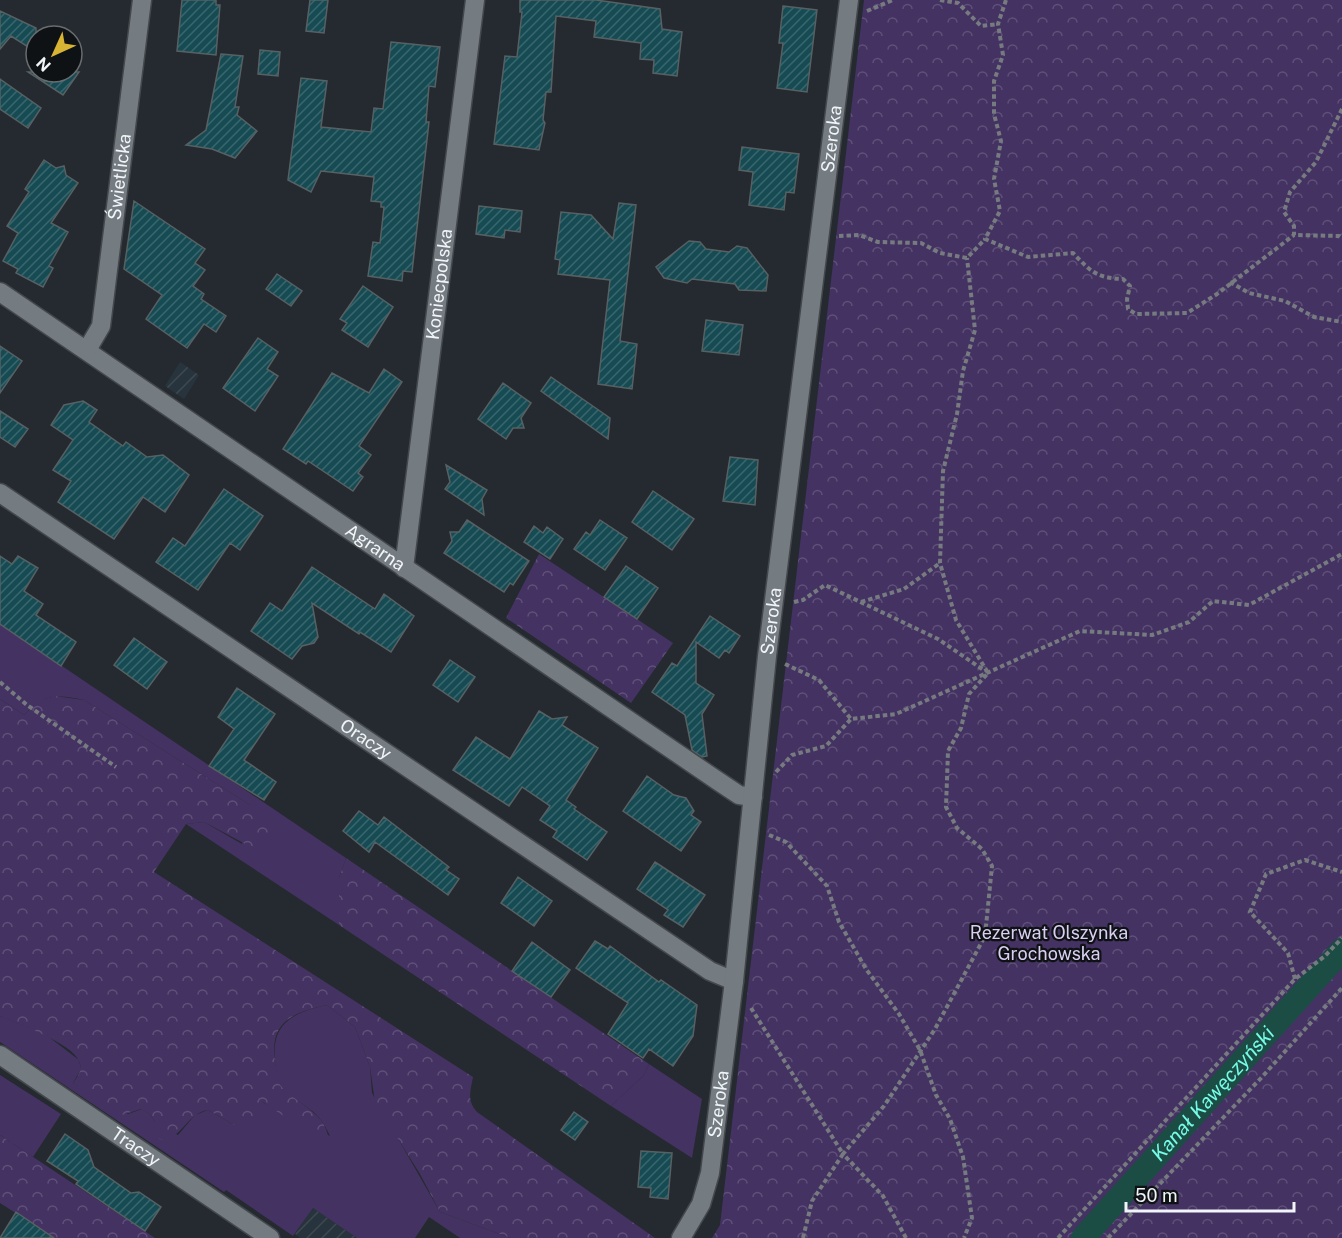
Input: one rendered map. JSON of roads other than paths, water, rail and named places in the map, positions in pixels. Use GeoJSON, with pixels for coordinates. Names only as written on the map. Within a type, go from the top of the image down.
{"type":"FeatureCollection","features":[{"type":"Feature","properties":{"kind":"street","name":"Świetlicka"},"geometry":{"type":"LineString","coordinates":[[87,350],[98,333],[102,318],[142,0]]}},
{"type":"Feature","properties":{"kind":"street","name":"Koniecpolska"},"geometry":{"type":"LineString","coordinates":[[404,568],[475,0]]}},
{"type":"Feature","properties":{"kind":"street","name":"Szeroka"},"geometry":{"type":"LineString","coordinates":[[681,1238],[701,1204],[710,1173],[734,981],[767,656],[849,0]]}},
{"type":"Feature","properties":{"kind":"street","name":"Agrarna"},"geometry":{"type":"LineString","coordinates":[[0,292],[718,781],[739,795],[753,797]]}},
{"type":"Feature","properties":{"kind":"street","name":"Oraczy"},"geometry":{"type":"LineString","coordinates":[[0,493],[683,953],[720,977],[734,981]]}},
{"type":"Feature","properties":{"kind":"street","name":"Traczy"},"geometry":{"type":"LineString","coordinates":[[0,1055],[270,1238]]}},
{"type":"Feature","properties":{"kind":"waterway","name":"Kanał Kawęczyński"},"geometry":{"type":"LineString","coordinates":[[1083,1238],[1342,950]]}},
{"type":"Feature","properties":{"kind":"park label","name":"Rezerwat Olszynka Grochowska"},"geometry":{"type":"Point","coordinates":[1049,943]}}]}
